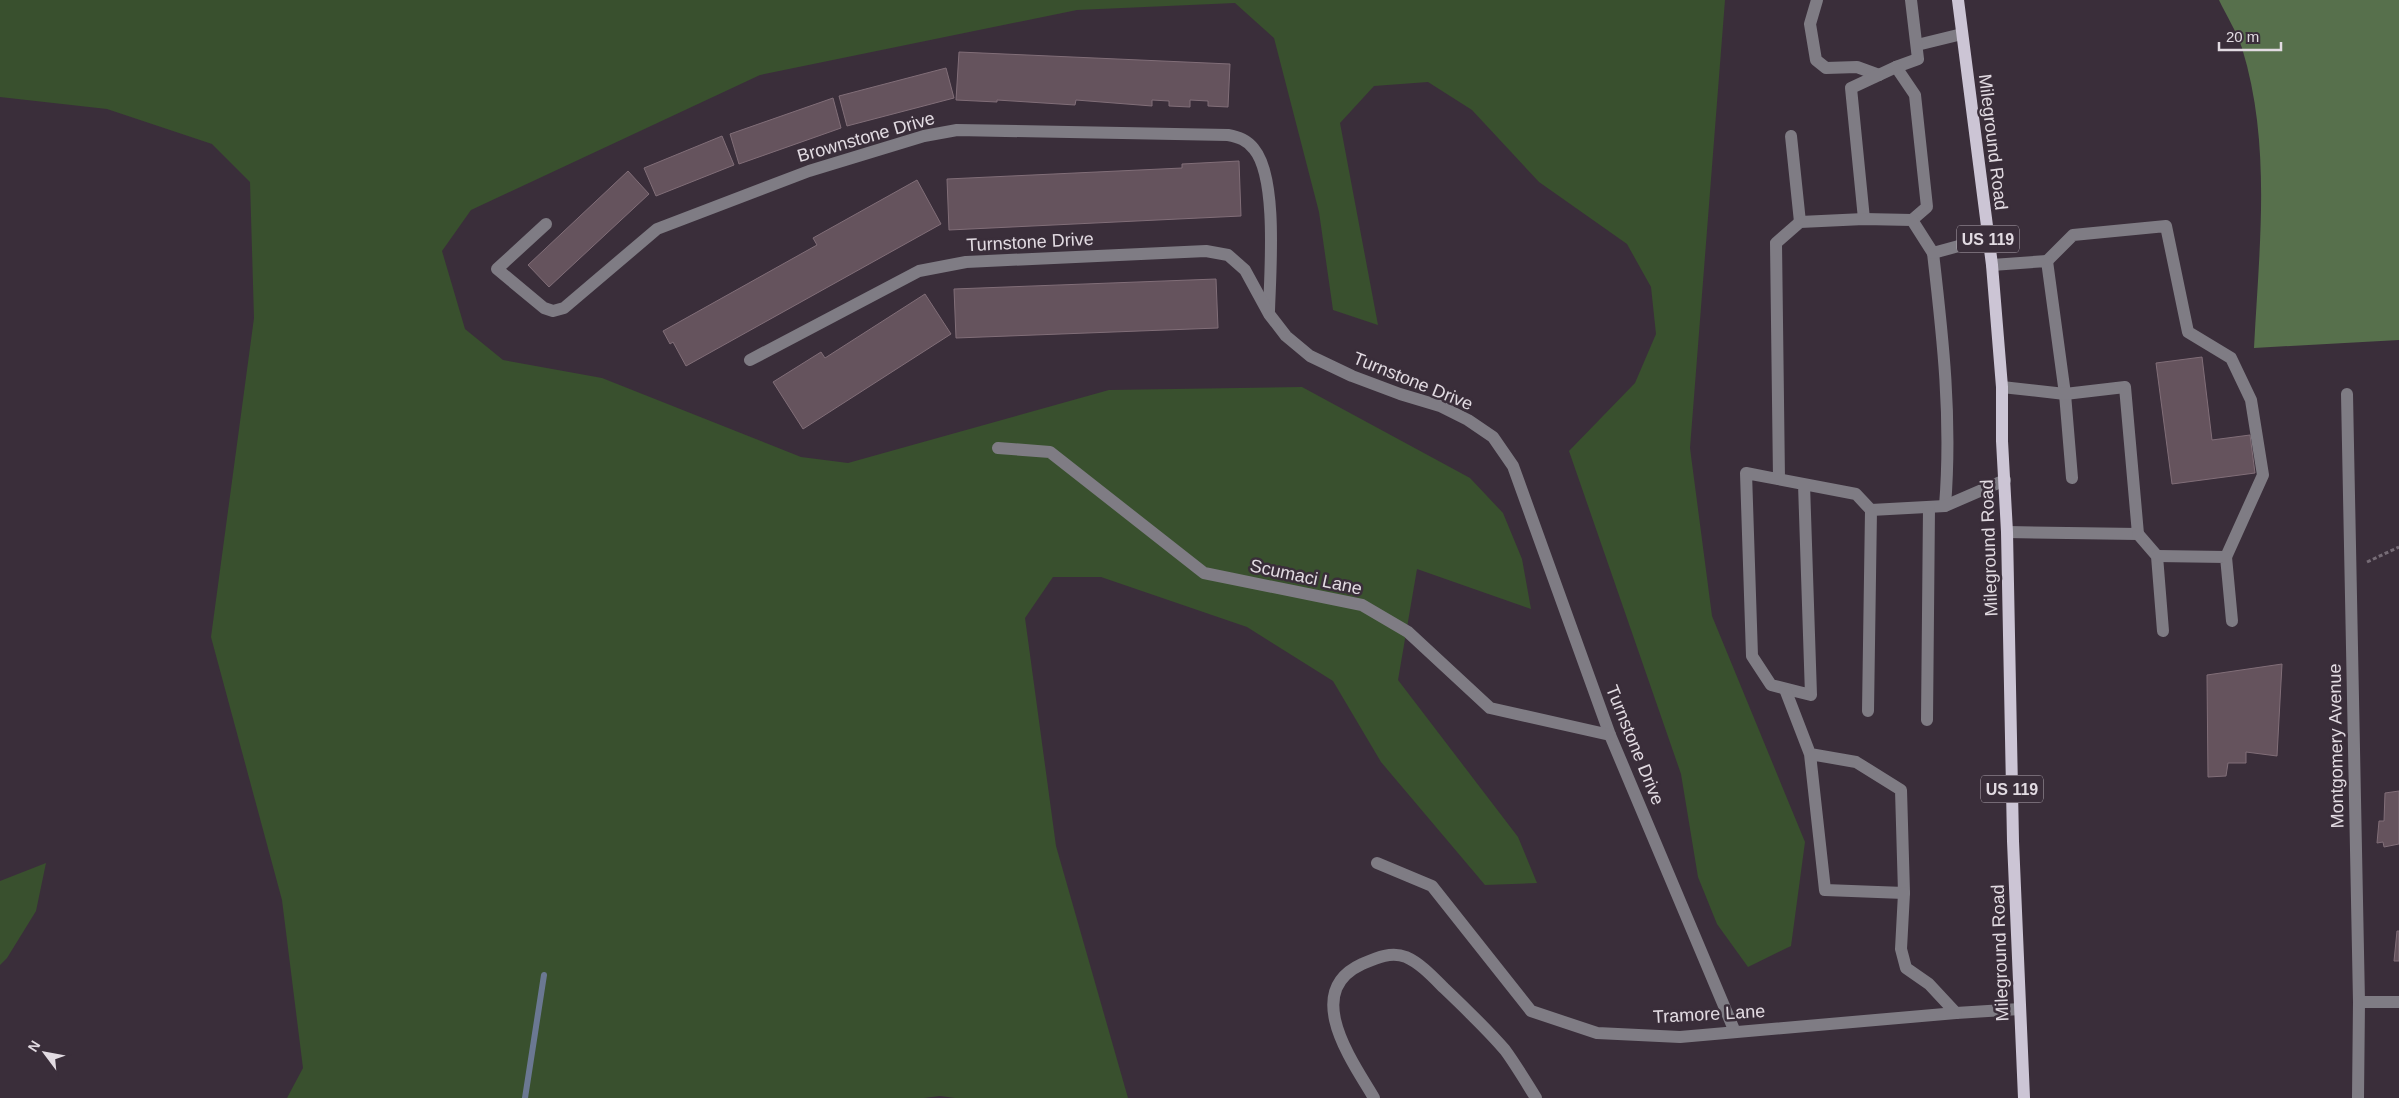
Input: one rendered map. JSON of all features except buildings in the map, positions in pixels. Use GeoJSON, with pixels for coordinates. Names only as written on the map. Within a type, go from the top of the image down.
{"type":"FeatureCollection","features":[{"type":"Feature","properties":{"kind":"main road","name":"Mileground Road"},"geometry":{"type":"LineString","coordinates":[[1958,0],[1992,265],[2002,387],[2002,441],[2008,532],[2013,842],[2024,1098]]}},
{"type":"Feature","properties":{"kind":"street"},"geometry":{"type":"LineString","coordinates":[[1818,0],[1810,24],[1816,60],[1826,68],[1858,67],[1879,75]]}},
{"type":"Feature","properties":{"kind":"street"},"geometry":{"type":"LineString","coordinates":[[1864,219],[1851,88],[1896,66],[1918,59],[1911,0]]}},
{"type":"Feature","properties":{"kind":"street"},"geometry":{"type":"LineString","coordinates":[[1917,45],[1962,34]]}},
{"type":"Feature","properties":{"kind":"street"},"geometry":{"type":"LineString","coordinates":[[1780,479],[1776,242],[1800,222],[1864,219],[1912,220],[1927,207],[1915,95],[1896,66]]}},
{"type":"Feature","properties":{"kind":"street","name":"Brownstone Drive"},"geometry":{"type":"LineString","coordinates":[[546,224],[497,269],[544,308],[554,311],[564,308],[657,229],[809,171],[924,136],[957,130],[1228,134],[1243,138],[1255,150],[1264,172],[1269,203],[1269,314]]}},
{"type":"Feature","properties":{"kind":"street"},"geometry":{"type":"LineString","coordinates":[[1791,136],[1800,222]]}},
{"type":"Feature","properties":{"kind":"street"},"geometry":{"type":"LineString","coordinates":[[1912,220],[1932,253],[1946,368],[1949,457],[1946,506]]}},
{"type":"Feature","properties":{"kind":"street"},"geometry":{"type":"LineString","coordinates":[[1992,265],[2047,261],[2072,235],[2166,226],[2188,332],[2231,358],[2250,400],[2263,475],[2226,557],[2232,620]]}},
{"type":"Feature","properties":{"kind":"street"},"geometry":{"type":"LineString","coordinates":[[1932,253],[1988,238]]}},
{"type":"Feature","properties":{"kind":"street","name":"Turnstone Drive"},"geometry":{"type":"LineString","coordinates":[[750,360],[919,270],[966,262],[1206,251],[1228,255],[1246,270],[1269,314],[1286,336],[1310,356],[1400,394],[1440,406],[1468,420],[1493,436],[1513,466],[1610,735],[1735,1032]]}},
{"type":"Feature","properties":{"kind":"street"},"geometry":{"type":"LineString","coordinates":[[2047,261],[2065,394],[2072,478]]}},
{"type":"Feature","properties":{"kind":"street"},"geometry":{"type":"LineString","coordinates":[[2002,387],[2065,394],[2125,387],[2138,534],[2157,556],[2163,631]]}},
{"type":"Feature","properties":{"kind":"street","name":"Montgomery Avenue"},"geometry":{"type":"LineString","coordinates":[[2347,394],[2359,1002],[2358,1098]]}},
{"type":"Feature","properties":{"kind":"street","name":"Scumaci Lane"},"geometry":{"type":"LineString","coordinates":[[998,448],[1050,452],[1204,573],[1362,605],[1408,632],[1490,708],[1610,735]]}},
{"type":"Feature","properties":{"kind":"street"},"geometry":{"type":"LineString","coordinates":[[1804,484],[1811,695],[1771,685],[1752,656],[1746,473],[1780,479],[1856,494],[1871,510],[1868,711]]}},
{"type":"Feature","properties":{"kind":"street"},"geometry":{"type":"LineString","coordinates":[[1871,510],[1946,506],[2005,480]]}},
{"type":"Feature","properties":{"kind":"street"},"geometry":{"type":"LineString","coordinates":[[1927,720],[1929,508]]}},
{"type":"Feature","properties":{"kind":"street"},"geometry":{"type":"LineString","coordinates":[[2008,532],[2138,534]]}},
{"type":"Feature","properties":{"kind":"street"},"geometry":{"type":"LineString","coordinates":[[2157,556],[2226,557]]}},
{"type":"Feature","properties":{"kind":"street"},"geometry":{"type":"LineString","coordinates":[[1785,689],[1810,754],[1825,890],[1904,893]]}},
{"type":"Feature","properties":{"kind":"street"},"geometry":{"type":"LineString","coordinates":[[1810,754],[1856,762],[1901,790],[1904,893],[1901,949],[1906,968],[1929,984],[1956,1012]]}},
{"type":"Feature","properties":{"kind":"street","name":"Tramore Lane"},"geometry":{"type":"LineString","coordinates":[[1377,864],[1432,886],[1531,1011],[1597,1033],[1680,1037],[1956,1012],[2020,1009]]}},
{"type":"Feature","properties":{"kind":"street"},"geometry":{"type":"LineString","coordinates":[[1374,1098],[1346,1051],[1336,1029],[1333,1011],[1336,991],[1344,976],[1359,966],[1380,957],[1398,955],[1407,958],[1428,973],[1467,1010],[1505,1051],[1536,1098]]}},
{"type":"Feature","properties":{"kind":"street"},"geometry":{"type":"LineString","coordinates":[[2359,1002],[2399,1002]]}},
{"type":"Feature","properties":{"kind":"path"},"geometry":{"type":"LineString","coordinates":[[2350,569],[2399,547]]}},
{"type":"Feature","properties":{"kind":"green space"},"geometry":{"type":"Polygon","coordinates":[[[0,0],[1725,0],[1690,448],[1712,616],[1805,842],[1791,946],[1748,967],[1717,924],[1698,877],[1681,774],[1569,451],[1635,383],[1656,334],[1651,287],[1627,244],[1539,182],[1472,110],[1428,82],[1374,86],[1340,123],[1378,325],[1333,310],[1319,212],[1274,38],[1235,3],[1077,10],[760,75],[471,210],[442,251],[465,329],[503,360],[602,378],[801,457],[848,463],[1109,390],[1302,387],[1470,478],[1503,513],[1522,559],[1531,609],[1417,569],[1398,680],[1518,837],[1537,883],[1485,885],[1381,762],[1333,681],[1247,627],[1101,577],[1053,577],[1025,618],[1056,846],[1128,1098],[955,1098],[940,1096],[924,1098],[287,1098],[303,1068],[282,900],[211,637],[254,318],[250,182],[212,144],[107,109],[0,97],[0,0]]]}},
{"type":"Feature","properties":{"kind":"green space"},"geometry":{"type":"Polygon","coordinates":[[[2219,0],[2399,0],[2399,340],[2254,348],[2261,197],[2257,122],[2242,48],[2219,0]]]}},
{"type":"Feature","properties":{"kind":"green space"},"geometry":{"type":"Polygon","coordinates":[[[46,863],[36,911],[7,958],[0,965],[0,881],[46,863]]]}},
{"type":"Feature","properties":{"kind":"waterway"},"geometry":{"type":"LineString","coordinates":[[525,1098],[544,975]]}}]}
